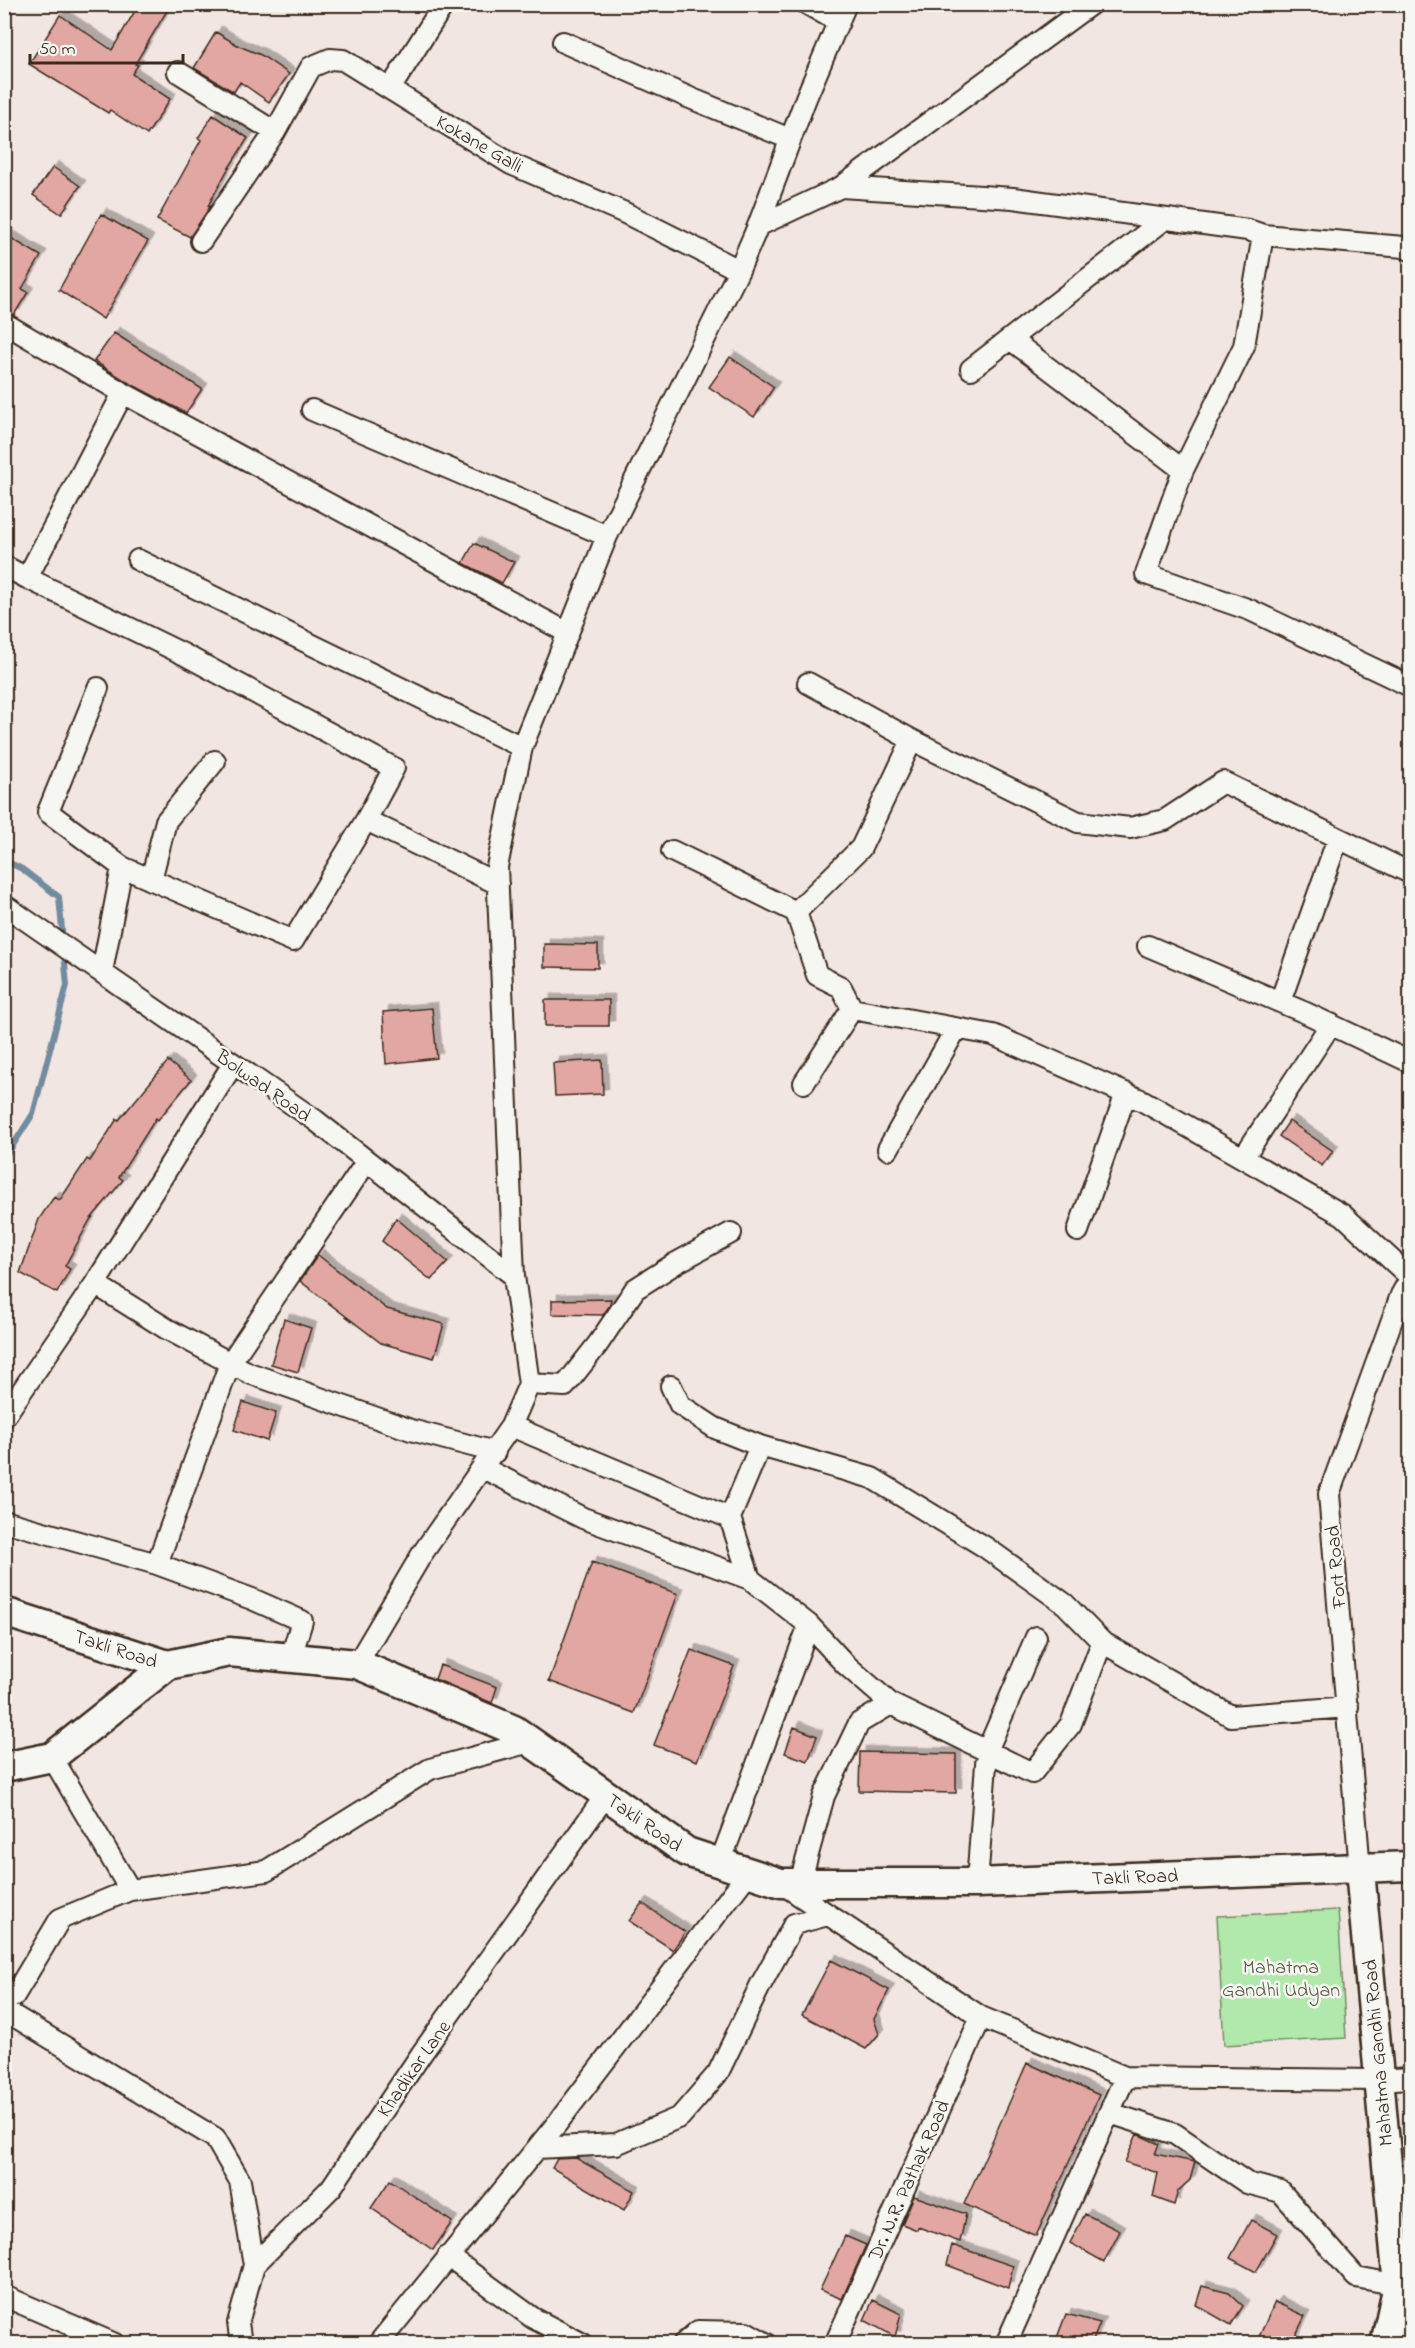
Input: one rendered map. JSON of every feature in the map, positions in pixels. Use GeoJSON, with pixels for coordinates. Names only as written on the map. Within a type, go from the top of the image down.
{"type":"FeatureCollection","features":[{"type":"Feature","properties":{"kind":"main road","name":"Takli Road"},"geometry":{"type":"LineString","coordinates":[[4,1612],[168,1665],[229,1652],[357,1664],[514,1730],[687,1852],[790,1883],[977,1883],[1134,1875],[1360,1870],[1410,1866]]}},
{"type":"Feature","properties":{"kind":"main road"},"geometry":{"type":"LineString","coordinates":[[4,1767],[52,1757],[168,1665]]}},
{"type":"Feature","properties":{"kind":"main road","name":"Mahatma Gandhi Road"},"geometry":{"type":"LineString","coordinates":[[1360,1870],[1401,2292],[1385,2343]]}},
{"type":"Feature","properties":{"kind":"street"},"geometry":{"type":"LineString","coordinates":[[390,89],[444,4]]}},
{"type":"Feature","properties":{"kind":"street"},"geometry":{"type":"LineString","coordinates":[[357,1664],[422,1554],[511,1426],[529,1384],[514,1276],[497,867],[522,747],[607,536],[739,270],[842,13],[807,4]]}},
{"type":"Feature","properties":{"kind":"street"},"geometry":{"type":"LineString","coordinates":[[758,226],[841,187],[1091,4]]}},
{"type":"Feature","properties":{"kind":"street"},"geometry":{"type":"LineString","coordinates":[[563,42],[790,139]]}},
{"type":"Feature","properties":{"kind":"street","name":"Kokane Galli"},"geometry":{"type":"LineString","coordinates":[[275,132],[311,67],[330,59],[343,60],[511,164],[625,213],[739,270]]}},
{"type":"Feature","properties":{"kind":"street"},"geometry":{"type":"LineString","coordinates":[[178,72],[275,132],[201,241]]}},
{"type":"Feature","properties":{"kind":"street"},"geometry":{"type":"LineString","coordinates":[[841,187],[1013,198],[1248,230],[1263,235],[1404,247],[1410,250]]}},
{"type":"Feature","properties":{"kind":"street"},"geometry":{"type":"LineString","coordinates":[[971,369],[1165,219]]}},
{"type":"Feature","properties":{"kind":"street"},"geometry":{"type":"LineString","coordinates":[[1263,235],[1244,346],[1184,470],[1146,574],[1250,610],[1410,686]]}},
{"type":"Feature","properties":{"kind":"street"},"geometry":{"type":"LineString","coordinates":[[4,323],[123,393],[568,633]]}},
{"type":"Feature","properties":{"kind":"street"},"geometry":{"type":"LineString","coordinates":[[1010,339],[1184,470]]}},
{"type":"Feature","properties":{"kind":"street"},"geometry":{"type":"LineString","coordinates":[[27,578],[123,393]]}},
{"type":"Feature","properties":{"kind":"street"},"geometry":{"type":"LineString","coordinates":[[312,410],[607,536]]}},
{"type":"Feature","properties":{"kind":"street"},"geometry":{"type":"LineString","coordinates":[[138,560],[522,747]]}},
{"type":"Feature","properties":{"kind":"street"},"geometry":{"type":"LineString","coordinates":[[4,566],[183,654],[394,768],[366,820],[293,941],[122,867],[48,812],[98,688]]}},
{"type":"Feature","properties":{"kind":"street"},"geometry":{"type":"LineString","coordinates":[[808,683],[912,740],[1078,822],[1130,828],[1165,820],[1223,782],[1410,873]]}},
{"type":"Feature","properties":{"kind":"street"},"geometry":{"type":"LineString","coordinates":[[796,912],[861,848],[912,740]]}},
{"type":"Feature","properties":{"kind":"street"},"geometry":{"type":"LineString","coordinates":[[151,880],[166,821],[215,761]]}},
{"type":"Feature","properties":{"kind":"street"},"geometry":{"type":"LineString","coordinates":[[366,820],[498,884]]}},
{"type":"Feature","properties":{"kind":"street"},"geometry":{"type":"LineString","coordinates":[[1280,1002],[1338,838]]}},
{"type":"Feature","properties":{"kind":"street"},"geometry":{"type":"LineString","coordinates":[[672,851],[796,912],[817,975],[842,987],[852,1009]]}},
{"type":"Feature","properties":{"kind":"street"},"geometry":{"type":"LineString","coordinates":[[102,972],[122,867]]}},
{"type":"Feature","properties":{"kind":"street","name":"Bolwad Road"},"geometry":{"type":"LineString","coordinates":[[4,905],[315,1120],[514,1276]]}},
{"type":"Feature","properties":{"kind":"street"},"geometry":{"type":"LineString","coordinates":[[1149,946],[1331,1024],[1410,1062]]}},
{"type":"Feature","properties":{"kind":"street"},"geometry":{"type":"LineString","coordinates":[[852,1009],[993,1035],[1126,1094],[1343,1215],[1410,1278]]}},
{"type":"Feature","properties":{"kind":"street"},"geometry":{"type":"LineString","coordinates":[[804,1083],[852,1009]]}},
{"type":"Feature","properties":{"kind":"street"},"geometry":{"type":"LineString","coordinates":[[1243,1158],[1331,1024]]}},
{"type":"Feature","properties":{"kind":"street"},"geometry":{"type":"LineString","coordinates":[[888,1149],[956,1029]]}},
{"type":"Feature","properties":{"kind":"street"},"geometry":{"type":"LineString","coordinates":[[4,1417],[95,1284],[233,1064]]}},
{"type":"Feature","properties":{"kind":"street"},"geometry":{"type":"LineString","coordinates":[[1078,1231],[1126,1094]]}},
{"type":"Feature","properties":{"kind":"street"},"geometry":{"type":"LineString","coordinates":[[157,1564],[230,1363],[367,1161]]}},
{"type":"Feature","properties":{"kind":"street"},"geometry":{"type":"LineString","coordinates":[[529,1384],[565,1386],[598,1344],[635,1289],[731,1233]]}},
{"type":"Feature","properties":{"kind":"street","name":"Fort Road"},"geometry":{"type":"LineString","coordinates":[[1360,1870],[1329,1494],[1401,1295],[1410,1278]]}},
{"type":"Feature","properties":{"kind":"street"},"geometry":{"type":"LineString","coordinates":[[95,1284],[168,1329],[249,1373],[411,1430],[495,1452]]}},
{"type":"Feature","properties":{"kind":"street"},"geometry":{"type":"LineString","coordinates":[[671,1386],[680,1405],[715,1428],[760,1446],[872,1478],[985,1547],[1065,1604],[1102,1642],[1231,1716],[1348,1707]]}},
{"type":"Feature","properties":{"kind":"street"},"geometry":{"type":"LineString","coordinates":[[511,1426],[730,1518]]}},
{"type":"Feature","properties":{"kind":"street"},"geometry":{"type":"LineString","coordinates":[[750,1579],[730,1518],[760,1446]]}},
{"type":"Feature","properties":{"kind":"street"},"geometry":{"type":"LineString","coordinates":[[483,1468],[583,1518],[750,1579],[809,1625],[845,1664],[891,1704],[1032,1773],[1071,1724],[1102,1642]]}},
{"type":"Feature","properties":{"kind":"street"},"geometry":{"type":"LineString","coordinates":[[4,1521],[157,1564],[252,1599],[302,1621],[291,1657]]}},
{"type":"Feature","properties":{"kind":"street"},"geometry":{"type":"LineString","coordinates":[[720,1863],[809,1625]]}},
{"type":"Feature","properties":{"kind":"street"},"geometry":{"type":"LineString","coordinates":[[977,1883],[987,1751],[1036,1637]]}},
{"type":"Feature","properties":{"kind":"street"},"geometry":{"type":"LineString","coordinates":[[891,1704],[859,1723],[824,1796],[790,1883],[828,1915],[981,2018],[1125,2077],[1379,2080],[1410,2078]]}},
{"type":"Feature","properties":{"kind":"street"},"geometry":{"type":"LineString","coordinates":[[4,2002],[14,1996],[60,1919],[130,1890],[266,1871],[430,1769],[530,1742]]}},
{"type":"Feature","properties":{"kind":"street"},"geometry":{"type":"LineString","coordinates":[[52,1757],[130,1890]]}},
{"type":"Feature","properties":{"kind":"street","name":"Khadikar Lane"},"geometry":{"type":"LineString","coordinates":[[241,2343],[238,2323],[254,2265],[331,2187],[422,2053],[606,1795]]}},
{"type":"Feature","properties":{"kind":"street"},"geometry":{"type":"LineString","coordinates":[[378,2343],[537,2148],[749,1872]]}},
{"type":"Feature","properties":{"kind":"street"},"geometry":{"type":"LineString","coordinates":[[537,2148],[616,2144],[680,2117],[718,2073],[761,1984],[794,1924],[828,1915]]}},
{"type":"Feature","properties":{"kind":"street"},"geometry":{"type":"LineString","coordinates":[[4,2010],[215,2138],[240,2181],[254,2265]]}},
{"type":"Feature","properties":{"kind":"street","name":"Dr. N.R. Pathak Road"},"geometry":{"type":"LineString","coordinates":[[836,2343],[981,2018]]}},
{"type":"Feature","properties":{"kind":"street"},"geometry":{"type":"LineString","coordinates":[[1006,2343],[1125,2077]]}},
{"type":"Feature","properties":{"kind":"street"},"geometry":{"type":"LineString","coordinates":[[1110,2113],[1175,2134],[1247,2183],[1281,2192],[1356,2277],[1401,2292]]}},
{"type":"Feature","properties":{"kind":"street"},"geometry":{"type":"LineString","coordinates":[[448,2256],[533,2318],[583,2343]]}},
{"type":"Feature","properties":{"kind":"street"},"geometry":{"type":"LineString","coordinates":[[4,2296],[115,2343]]}},
{"type":"Feature","properties":{"kind":"street"},"geometry":{"type":"LineString","coordinates":[[683,2343],[698,2331],[746,2332],[767,2343]]}},
{"type":"Feature","properties":{"kind":"green space","name":"Mahatma Gandhi Udyan"},"geometry":{"type":"Polygon","coordinates":[[[1338,1910],[1346,2038],[1224,2045],[1217,1916],[1338,1910]]]}},
{"type":"Feature","properties":{"kind":"building"},"geometry":{"type":"Polygon","coordinates":[[[139,4],[171,4],[135,64],[138,65],[132,74],[170,99],[147,135],[110,110],[108,113],[29,64],[60,15],[112,50],[139,4]]]}},
{"type":"Feature","properties":{"kind":"building"},"geometry":{"type":"Polygon","coordinates":[[[216,32],[239,46],[261,55],[289,74],[269,102],[240,82],[234,92],[194,68],[216,32]]]}},
{"type":"Feature","properties":{"kind":"building"},"geometry":{"type":"Polygon","coordinates":[[[213,115],[248,138],[227,171],[208,206],[210,207],[190,237],[157,220],[201,140],[198,138],[213,115]]]}},
{"type":"Feature","properties":{"kind":"building"},"geometry":{"type":"Polygon","coordinates":[[[53,167],[80,186],[61,214],[33,195],[53,167]]]}},
{"type":"Feature","properties":{"kind":"building"},"geometry":{"type":"Polygon","coordinates":[[[101,214],[148,241],[103,319],[59,290],[101,214]]]}},
{"type":"Feature","properties":{"kind":"building"},"geometry":{"type":"Polygon","coordinates":[[[4,234],[41,256],[22,289],[28,292],[14,315],[4,311],[4,234]]]}},
{"type":"Feature","properties":{"kind":"building"},"geometry":{"type":"Polygon","coordinates":[[[114,333],[202,389],[186,413],[129,383],[94,361],[114,333]]]}},
{"type":"Feature","properties":{"kind":"building"},"geometry":{"type":"Polygon","coordinates":[[[730,357],[774,387],[754,417],[709,387],[730,357]]]}},
{"type":"Feature","properties":{"kind":"building"},"geometry":{"type":"Polygon","coordinates":[[[474,543],[514,562],[502,583],[463,563],[474,543]]]}},
{"type":"Feature","properties":{"kind":"building"},"geometry":{"type":"Polygon","coordinates":[[[544,944],[598,945],[598,968],[544,967],[544,944]]]}},
{"type":"Feature","properties":{"kind":"building"},"geometry":{"type":"Polygon","coordinates":[[[545,1000],[609,1000],[609,1026],[545,1026],[545,1000]]]}},
{"type":"Feature","properties":{"kind":"building"},"geometry":{"type":"Polygon","coordinates":[[[432,1008],[437,1058],[386,1064],[383,1012],[432,1008]]]}},
{"type":"Feature","properties":{"kind":"building"},"geometry":{"type":"Polygon","coordinates":[[[602,1060],[603,1094],[555,1096],[553,1063],[602,1060]]]}},
{"type":"Feature","properties":{"kind":"building"},"geometry":{"type":"Polygon","coordinates":[[[168,1061],[191,1080],[158,1120],[156,1118],[119,1177],[123,1180],[90,1220],[65,1266],[70,1269],[57,1293],[20,1273],[39,1219],[54,1197],[60,1200],[87,1159],[90,1161],[117,1119],[119,1120],[168,1061]]]}},
{"type":"Feature","properties":{"kind":"building"},"geometry":{"type":"Polygon","coordinates":[[[1289,1121],[1333,1151],[1322,1166],[1279,1136],[1289,1121]]]}},
{"type":"Feature","properties":{"kind":"building"},"geometry":{"type":"Polygon","coordinates":[[[396,1218],[448,1262],[431,1280],[382,1241],[396,1218]]]}},
{"type":"Feature","properties":{"kind":"building"},"geometry":{"type":"Polygon","coordinates":[[[318,1255],[387,1309],[444,1324],[434,1358],[381,1343],[300,1281],[318,1255]]]}},
{"type":"Feature","properties":{"kind":"building"},"geometry":{"type":"Polygon","coordinates":[[[611,1299],[603,1315],[552,1314],[552,1300],[611,1299]]]}},
{"type":"Feature","properties":{"kind":"building"},"geometry":{"type":"Polygon","coordinates":[[[284,1319],[311,1328],[298,1372],[271,1364],[284,1319]]]}},
{"type":"Feature","properties":{"kind":"building"},"geometry":{"type":"Polygon","coordinates":[[[243,1402],[276,1413],[267,1441],[234,1430],[243,1402]]]}},
{"type":"Feature","properties":{"kind":"building"},"geometry":{"type":"Polygon","coordinates":[[[592,1562],[678,1594],[634,1713],[549,1681],[592,1562]]]}},
{"type":"Feature","properties":{"kind":"building"},"geometry":{"type":"Polygon","coordinates":[[[691,1650],[734,1666],[697,1761],[654,1745],[691,1650]]]}},
{"type":"Feature","properties":{"kind":"building"},"geometry":{"type":"Polygon","coordinates":[[[440,1665],[497,1687],[492,1703],[435,1679],[440,1665]]]}},
{"type":"Feature","properties":{"kind":"building"},"geometry":{"type":"Polygon","coordinates":[[[794,1727],[817,1736],[808,1761],[785,1753],[794,1727]]]}},
{"type":"Feature","properties":{"kind":"building"},"geometry":{"type":"Polygon","coordinates":[[[860,1752],[956,1754],[956,1793],[859,1791],[860,1752]]]}},
{"type":"Feature","properties":{"kind":"building"},"geometry":{"type":"Polygon","coordinates":[[[642,1903],[685,1932],[673,1950],[629,1921],[642,1903]]]}},
{"type":"Feature","properties":{"kind":"building"},"geometry":{"type":"Polygon","coordinates":[[[831,1960],[889,1990],[874,2019],[879,2034],[866,2049],[802,2015],[831,1960]]]}},
{"type":"Feature","properties":{"kind":"building"},"geometry":{"type":"Polygon","coordinates":[[[1027,2063],[1099,2095],[1036,2236],[964,2204],[1027,2063]]]}},
{"type":"Feature","properties":{"kind":"building"},"geometry":{"type":"Polygon","coordinates":[[[1137,2134],[1159,2144],[1155,2154],[1195,2162],[1190,2180],[1178,2191],[1174,2205],[1153,2197],[1158,2173],[1125,2162],[1137,2134]]]}},
{"type":"Feature","properties":{"kind":"building"},"geometry":{"type":"Polygon","coordinates":[[[576,2158],[634,2191],[624,2210],[552,2168],[557,2159],[576,2158]]]}},
{"type":"Feature","properties":{"kind":"building"},"geometry":{"type":"Polygon","coordinates":[[[390,2180],[452,2222],[433,2250],[371,2208],[390,2180]]]}},
{"type":"Feature","properties":{"kind":"building"},"geometry":{"type":"Polygon","coordinates":[[[914,2196],[966,2214],[960,2242],[918,2227],[917,2230],[902,2224],[914,2196]]]}},
{"type":"Feature","properties":{"kind":"building"},"geometry":{"type":"Polygon","coordinates":[[[1085,2214],[1120,2231],[1104,2262],[1070,2243],[1085,2214]]]}},
{"type":"Feature","properties":{"kind":"building"},"geometry":{"type":"Polygon","coordinates":[[[1251,2220],[1277,2234],[1256,2272],[1230,2258],[1251,2220]]]}},
{"type":"Feature","properties":{"kind":"building"},"geometry":{"type":"Polygon","coordinates":[[[845,2236],[866,2245],[842,2299],[820,2290],[845,2236]]]}},
{"type":"Feature","properties":{"kind":"building"},"geometry":{"type":"Polygon","coordinates":[[[952,2245],[1013,2266],[1008,2288],[947,2265],[952,2245]]]}},
{"type":"Feature","properties":{"kind":"building"},"geometry":{"type":"Polygon","coordinates":[[[1202,2286],[1229,2293],[1243,2306],[1231,2325],[1196,2305],[1202,2286]]]}},
{"type":"Feature","properties":{"kind":"building"},"geometry":{"type":"Polygon","coordinates":[[[873,2300],[901,2314],[895,2337],[864,2320],[873,2300]]]}},
{"type":"Feature","properties":{"kind":"building"},"geometry":{"type":"Polygon","coordinates":[[[1275,2302],[1305,2316],[1292,2343],[1268,2343],[1258,2339],[1275,2302]]]}},
{"type":"Feature","properties":{"kind":"building"},"geometry":{"type":"Polygon","coordinates":[[[1066,2314],[1100,2323],[1092,2343],[1055,2343],[1066,2314]]]}},
{"type":"Feature","properties":{"kind":"waterway"},"geometry":{"type":"LineString","coordinates":[[4,860],[22,869],[59,897],[63,940]]}},
{"type":"Feature","properties":{"kind":"waterway"},"geometry":{"type":"LineString","coordinates":[[4,1159],[33,1114],[67,985],[64,953]]}}]}
